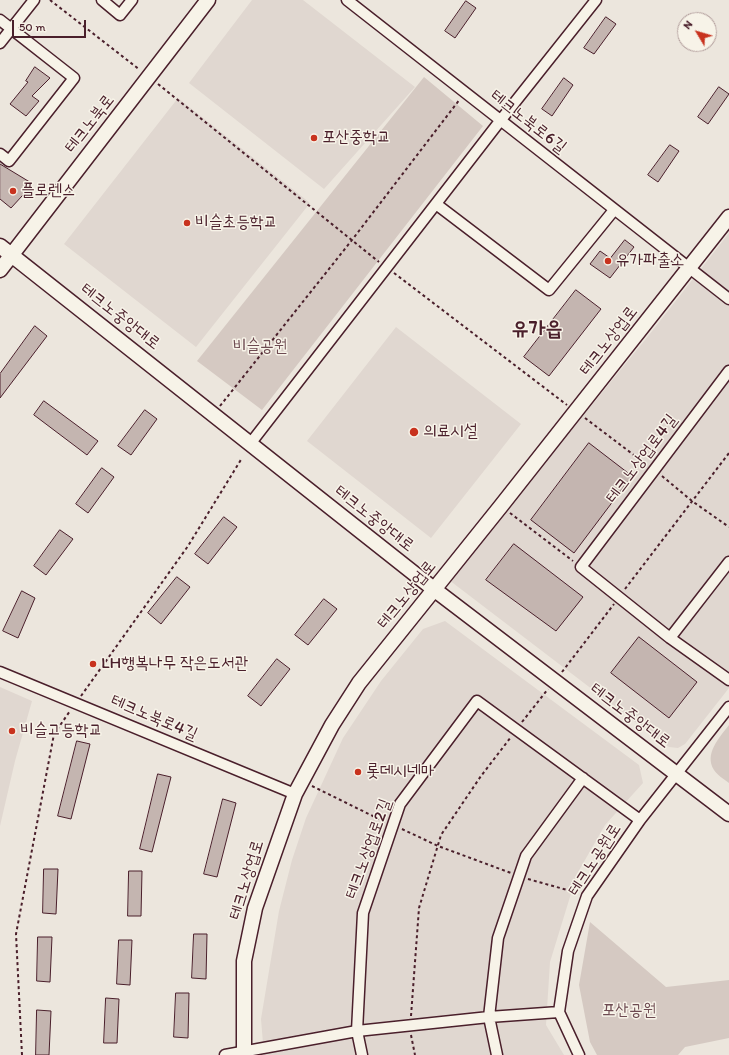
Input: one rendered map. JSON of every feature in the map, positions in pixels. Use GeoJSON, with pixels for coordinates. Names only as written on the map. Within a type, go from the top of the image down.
{"type":"FeatureCollection","features":[{"type":"Feature","properties":{"kind":"street"},"geometry":{"type":"LineString","coordinates":[[0,43],[34,0]]}},
{"type":"Feature","properties":{"kind":"street"},"geometry":{"type":"LineString","coordinates":[[102,0],[120,15],[132,0]]}},
{"type":"Feature","properties":{"kind":"street","name":"테크노북로"},"geometry":{"type":"LineString","coordinates":[[0,270],[208,0]]}},
{"type":"Feature","properties":{"kind":"street","name":"테크노북로6길"},"geometry":{"type":"LineString","coordinates":[[346,0],[689,269]]}},
{"type":"Feature","properties":{"kind":"street"},"geometry":{"type":"LineString","coordinates":[[250,444],[500,121],[596,0]]}},
{"type":"Feature","properties":{"kind":"street"},"geometry":{"type":"LineString","coordinates":[[0,20],[74,78],[9,161],[0,154]]}},
{"type":"Feature","properties":{"kind":"street"},"geometry":{"type":"LineString","coordinates":[[436,204],[549,290],[614,210]]}},
{"type":"Feature","properties":{"kind":"street","name":"테크노상업로"},"geometry":{"type":"LineString","coordinates":[[243,1054],[244,961],[255,908],[295,794],[332,725],[359,683],[435,590],[729,217]]}},
{"type":"Feature","properties":{"kind":"street","name":"테크노중앙대로"},"geometry":{"type":"LineString","coordinates":[[0,246],[435,590],[729,814]]}},
{"type":"Feature","properties":{"kind":"street"},"geometry":{"type":"LineString","coordinates":[[689,269],[729,300]]}},
{"type":"Feature","properties":{"kind":"street","name":"테크노상업로4길"},"geometry":{"type":"LineString","coordinates":[[581,567],[729,371]]}},
{"type":"Feature","properties":{"kind":"street"},"geometry":{"type":"LineString","coordinates":[[670,638],[729,562]]}},
{"type":"Feature","properties":{"kind":"street"},"geometry":{"type":"LineString","coordinates":[[581,567],[670,638],[729,680]]}},
{"type":"Feature","properties":{"kind":"street","name":"테크노북로4길"},"geometry":{"type":"LineString","coordinates":[[0,672],[295,794]]}},
{"type":"Feature","properties":{"kind":"street","name":"테크노상업로2길"},"geometry":{"type":"LineString","coordinates":[[362,1055],[357,1031],[363,912],[400,804],[477,701],[516,730]]}},
{"type":"Feature","properties":{"kind":"street","name":"테크노공원로"},"geometry":{"type":"LineString","coordinates":[[559,1012],[568,951],[587,896],[640,820],[729,708]]}},
{"type":"Feature","properties":{"kind":"street"},"geometry":{"type":"LineString","coordinates":[[516,730],[640,820]]}},
{"type":"Feature","properties":{"kind":"street"},"geometry":{"type":"LineString","coordinates":[[497,1055],[489,1017],[498,938],[526,856],[583,778]]}},
{"type":"Feature","properties":{"kind":"street"},"geometry":{"type":"LineString","coordinates":[[225,1055],[243,1054],[357,1031],[489,1017],[559,1012],[579,1055]]}},
{"type":"Feature","properties":{"kind":"path"},"geometry":{"type":"LineString","coordinates":[[50,0],[149,77],[386,268],[654,470],[692,501],[729,527]]}},
{"type":"Feature","properties":{"kind":"path"},"geometry":{"type":"LineString","coordinates":[[213,414],[352,240],[464,92]]}},
{"type":"Feature","properties":{"kind":"path"},"geometry":{"type":"LineString","coordinates":[[621,594],[729,453]]}},
{"type":"Feature","properties":{"kind":"path"},"geometry":{"type":"LineString","coordinates":[[77,702],[188,546],[242,458]]}},
{"type":"Feature","properties":{"kind":"path"},"geometry":{"type":"LineString","coordinates":[[501,506],[581,567]]}},
{"type":"Feature","properties":{"kind":"path"},"geometry":{"type":"LineString","coordinates":[[415,1055],[410,1025],[419,908],[441,836],[481,776],[616,600]]}},
{"type":"Feature","properties":{"kind":"path"},"geometry":{"type":"LineString","coordinates":[[22,1055],[16,934],[54,734],[72,708]]}},
{"type":"Feature","properties":{"kind":"path"},"geometry":{"type":"LineString","coordinates":[[302,782],[438,846],[519,876],[587,896]]}},
{"type":"Feature","properties":{"kind":"shaded area","name":"포산중학교"},"geometry":{"type":"Polygon","coordinates":[[[252,0],[303,0],[415,87],[324,189],[189,83],[252,0]]]}},
{"type":"Feature","properties":{"kind":"shaded area","name":"비슬초등학교"},"geometry":{"type":"Polygon","coordinates":[[[178,98],[310,203],[196,347],[64,244],[178,98]]]}},
{"type":"Feature","properties":{"kind":"shaded area"},"geometry":{"type":"Polygon","coordinates":[[[729,233],[729,688],[685,744],[678,748],[669,747],[639,725],[449,580],[649,335],[729,233]]]}},
{"type":"Feature","properties":{"kind":"shaded area","name":"의료시설"},"geometry":{"type":"Polygon","coordinates":[[[396,327],[521,424],[431,538],[307,441],[396,327]]]}},
{"type":"Feature","properties":{"kind":"shaded area"},"geometry":{"type":"Polygon","coordinates":[[[445,621],[639,765],[643,783],[605,825],[577,874],[550,962],[546,1025],[564,1055],[264,1055],[261,1019],[279,911],[292,860],[306,818],[343,738],[381,681],[423,629],[445,621]]]}},
{"type":"Feature","properties":{"kind":"shaded area","name":"비슬고등학교"},"geometry":{"type":"Polygon","coordinates":[[[0,687],[32,701],[15,761],[0,826],[0,687]]]}},
{"type":"Feature","properties":{"kind":"green space","name":"비슬공원"},"geometry":{"type":"Polygon","coordinates":[[[424,77],[483,126],[262,410],[197,361],[424,77]]]}},
{"type":"Feature","properties":{"kind":"green space"},"geometry":{"type":"Polygon","coordinates":[[[729,725],[729,783],[715,772],[711,764],[711,758],[714,746],[729,725]]]}},
{"type":"Feature","properties":{"kind":"green space","name":"포산공원"},"geometry":{"type":"Polygon","coordinates":[[[590,922],[666,987],[729,980],[729,1038],[685,1047],[678,1055],[597,1055],[590,1042],[579,985],[590,922]]]}},
{"type":"Feature","properties":{"kind":"building"},"geometry":{"type":"Polygon","coordinates":[[[466,1],[476,8],[455,38],[445,31],[466,1]]]}},
{"type":"Feature","properties":{"kind":"building"},"geometry":{"type":"Polygon","coordinates":[[[606,17],[616,24],[594,54],[584,48],[606,17]]]}},
{"type":"Feature","properties":{"kind":"building"},"geometry":{"type":"Polygon","coordinates":[[[35,67],[50,78],[32,96],[39,101],[26,116],[10,104],[28,82],[26,81],[35,67]]]}},
{"type":"Feature","properties":{"kind":"building"},"geometry":{"type":"Polygon","coordinates":[[[564,78],[573,85],[552,116],[542,109],[564,78]]]}},
{"type":"Feature","properties":{"kind":"building"},"geometry":{"type":"Polygon","coordinates":[[[719,87],[729,94],[708,124],[698,117],[719,87]]]}},
{"type":"Feature","properties":{"kind":"building"},"geometry":{"type":"Polygon","coordinates":[[[670,145],[679,151],[658,182],[648,175],[670,145]]]}},
{"type":"Feature","properties":{"kind":"building","name":"플로렌스"},"geometry":{"type":"Polygon","coordinates":[[[0,164],[33,184],[11,208],[0,199],[0,164]]]}},
{"type":"Feature","properties":{"kind":"building","name":"유가파출소"},"geometry":{"type":"Polygon","coordinates":[[[625,240],[634,247],[610,278],[590,264],[600,251],[610,258],[625,240]]]}},
{"type":"Feature","properties":{"kind":"building"},"geometry":{"type":"Polygon","coordinates":[[[576,290],[601,309],[549,376],[524,357],[576,290]]]}},
{"type":"Feature","properties":{"kind":"building"},"geometry":{"type":"Polygon","coordinates":[[[35,326],[47,336],[0,398],[0,374],[35,326]]]}},
{"type":"Feature","properties":{"kind":"building"},"geometry":{"type":"Polygon","coordinates":[[[44,401],[98,441],[87,455],[34,415],[44,401]]]}},
{"type":"Feature","properties":{"kind":"building"},"geometry":{"type":"Polygon","coordinates":[[[145,410],[157,419],[131,455],[118,446],[145,410]]]}},
{"type":"Feature","properties":{"kind":"building"},"geometry":{"type":"Polygon","coordinates":[[[589,443],[632,476],[574,553],[531,520],[589,443]]]}},
{"type":"Feature","properties":{"kind":"building"},"geometry":{"type":"Polygon","coordinates":[[[102,468],[114,477],[88,513],[76,504],[102,468]]]}},
{"type":"Feature","properties":{"kind":"building"},"geometry":{"type":"Polygon","coordinates":[[[224,517],[237,527],[208,564],[195,554],[224,517]]]}},
{"type":"Feature","properties":{"kind":"building"},"geometry":{"type":"Polygon","coordinates":[[[60,530],[73,539],[46,575],[34,566],[60,530]]]}},
{"type":"Feature","properties":{"kind":"building"},"geometry":{"type":"Polygon","coordinates":[[[514,544],[583,597],[556,631],[486,580],[514,544]]]}},
{"type":"Feature","properties":{"kind":"building"},"geometry":{"type":"Polygon","coordinates":[[[177,577],[190,587],[161,624],[148,613],[177,577]]]}},
{"type":"Feature","properties":{"kind":"building"},"geometry":{"type":"Polygon","coordinates":[[[22,591],[35,598],[18,638],[3,631],[22,591]]]}},
{"type":"Feature","properties":{"kind":"building"},"geometry":{"type":"Polygon","coordinates":[[[324,599],[337,609],[308,645],[295,635],[324,599]]]}},
{"type":"Feature","properties":{"kind":"building"},"geometry":{"type":"Polygon","coordinates":[[[639,637],[697,682],[669,718],[611,673],[639,637]]]}},
{"type":"Feature","properties":{"kind":"building"},"geometry":{"type":"Polygon","coordinates":[[[277,659],[290,669],[261,706],[248,696],[277,659]]]}},
{"type":"Feature","properties":{"kind":"building"},"geometry":{"type":"Polygon","coordinates":[[[77,741],[90,744],[71,819],[58,816],[77,741]]]}},
{"type":"Feature","properties":{"kind":"building"},"geometry":{"type":"Polygon","coordinates":[[[158,774],[171,777],[152,852],[140,849],[158,774]]]}},
{"type":"Feature","properties":{"kind":"building"},"geometry":{"type":"Polygon","coordinates":[[[223,799],[236,803],[217,877],[204,874],[223,799]]]}},
{"type":"Feature","properties":{"kind":"building"},"geometry":{"type":"Polygon","coordinates":[[[44,869],[58,869],[56,914],[43,913],[44,869]]]}},
{"type":"Feature","properties":{"kind":"building"},"geometry":{"type":"Polygon","coordinates":[[[129,871],[142,871],[141,916],[128,916],[129,871]]]}},
{"type":"Feature","properties":{"kind":"building"},"geometry":{"type":"Polygon","coordinates":[[[194,934],[207,934],[206,979],[192,978],[194,934]]]}},
{"type":"Feature","properties":{"kind":"building"},"geometry":{"type":"Polygon","coordinates":[[[38,937],[52,937],[50,982],[37,981],[38,937]]]}},
{"type":"Feature","properties":{"kind":"building"},"geometry":{"type":"Polygon","coordinates":[[[119,940],[132,940],[130,985],[117,984],[119,940]]]}},
{"type":"Feature","properties":{"kind":"building"},"geometry":{"type":"Polygon","coordinates":[[[176,993],[189,993],[188,1038],[174,1037],[176,993]]]}},
{"type":"Feature","properties":{"kind":"building"},"geometry":{"type":"Polygon","coordinates":[[[106,998],[119,999],[117,1043],[104,1043],[106,998]]]}},
{"type":"Feature","properties":{"kind":"building"},"geometry":{"type":"Polygon","coordinates":[[[37,1010],[51,1011],[49,1055],[36,1055],[37,1010]]]}},
{"type":"Feature","properties":{"kind":"place","name":"포산중학교"},"geometry":{"type":"Point","coordinates":[314,138]}},
{"type":"Feature","properties":{"kind":"place","name":"플로렌스"},"geometry":{"type":"Point","coordinates":[13,191]}},
{"type":"Feature","properties":{"kind":"place","name":"비슬초등학교"},"geometry":{"type":"Point","coordinates":[187,223]}},
{"type":"Feature","properties":{"kind":"place","name":"유가파출소"},"geometry":{"type":"Point","coordinates":[608,261]}},
{"type":"Feature","properties":{"kind":"place","name":"의료시설"},"geometry":{"type":"Point","coordinates":[414,432]}},
{"type":"Feature","properties":{"kind":"place","name":"LH행복나무 작은도서관"},"geometry":{"type":"Point","coordinates":[93,664]}},
{"type":"Feature","properties":{"kind":"place","name":"비슬고등학교"},"geometry":{"type":"Point","coordinates":[12,731]}},
{"type":"Feature","properties":{"kind":"place","name":"롯데시네마"},"geometry":{"type":"Point","coordinates":[358,772]}},
{"type":"Feature","properties":{"kind":"district","name":"유가읍"},"geometry":{"type":"Point","coordinates":[537,330]}}]}
